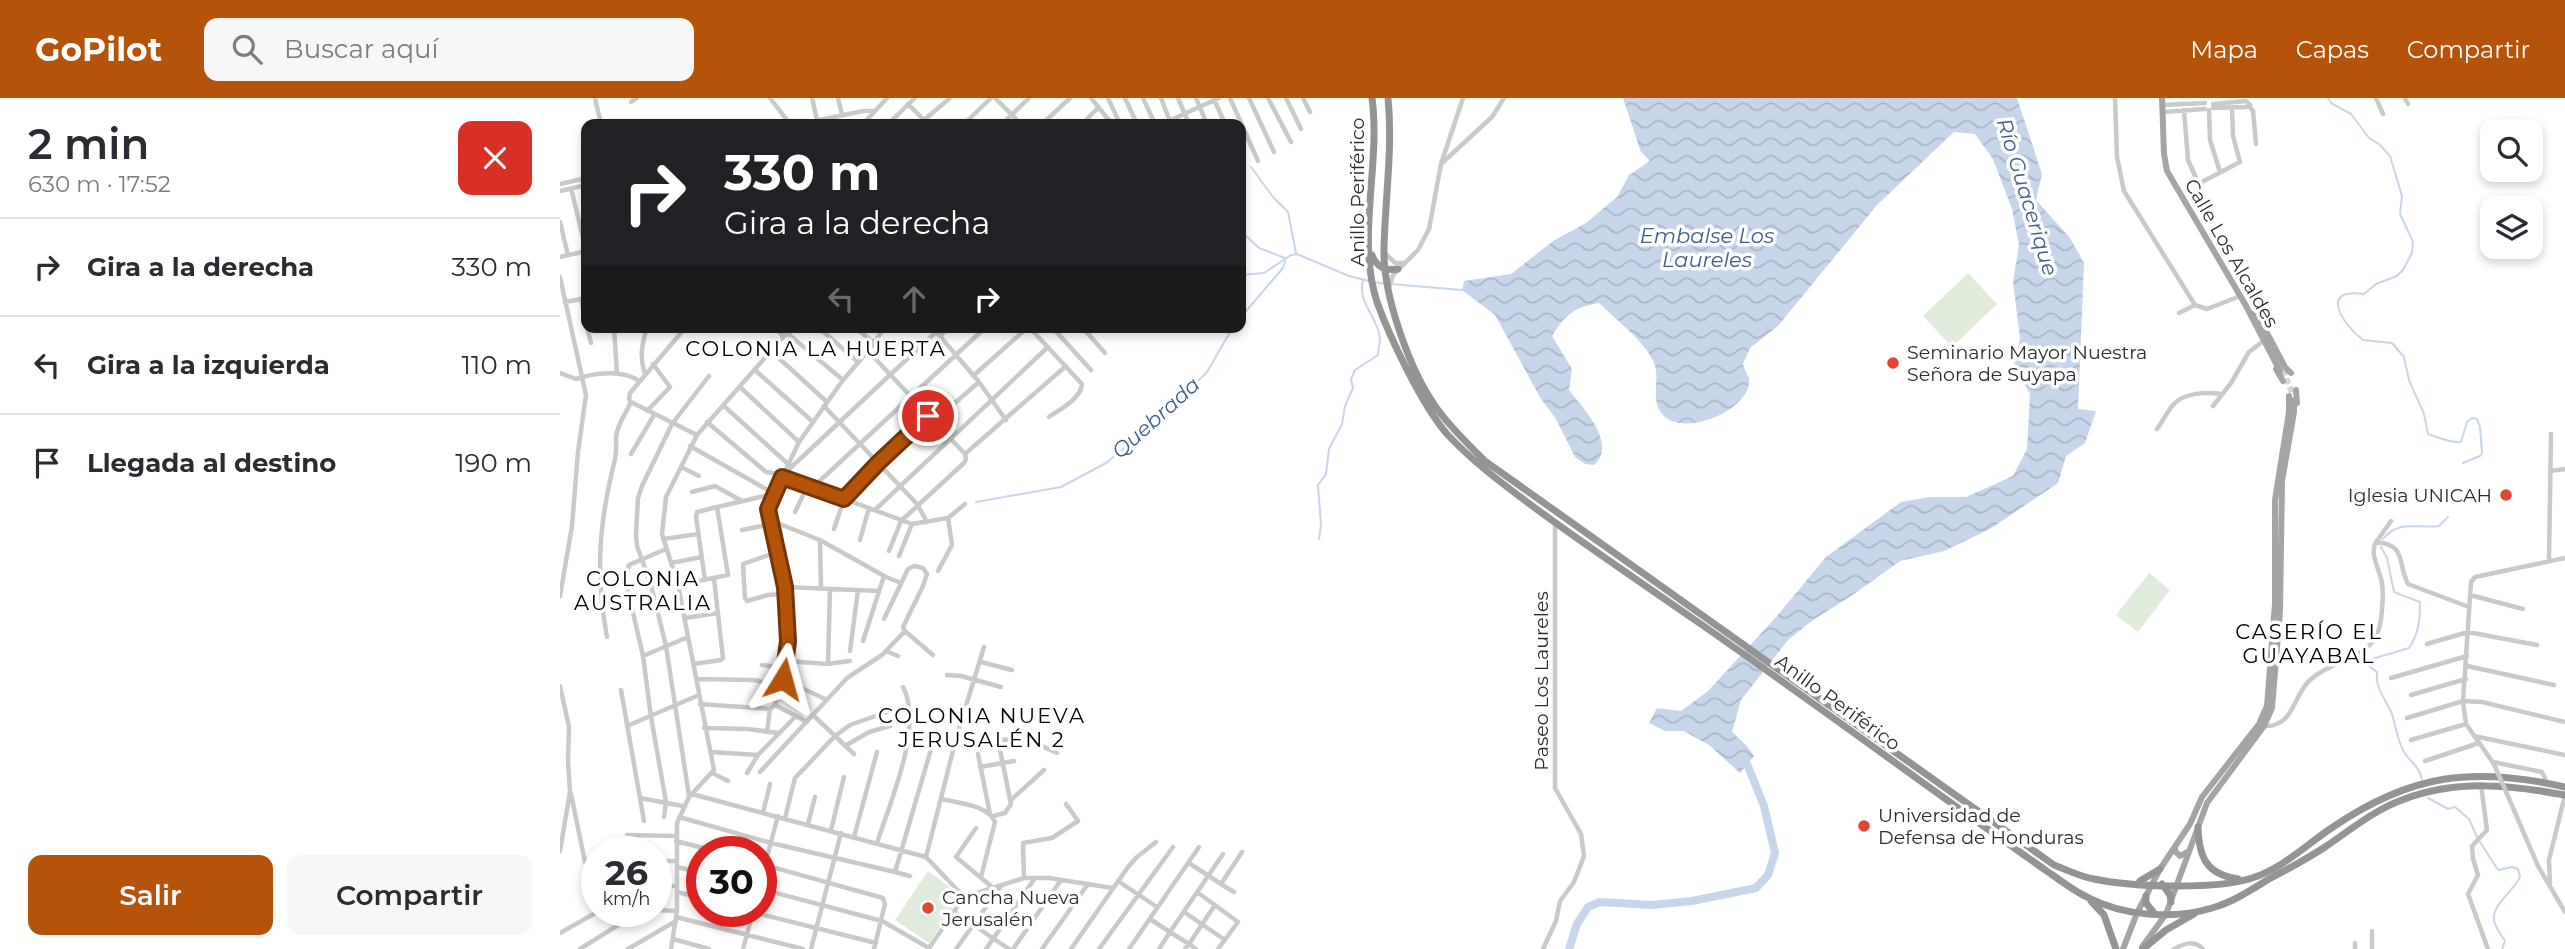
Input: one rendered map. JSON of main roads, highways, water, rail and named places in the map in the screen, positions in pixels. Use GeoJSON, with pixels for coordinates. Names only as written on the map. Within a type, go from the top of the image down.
{"type":"FeatureCollection","features":[{"type":"Feature","properties":{"kind":"highway","name":"Anillo Periférico"},"geometry":{"type":"LineString","coordinates":[[1372,98],[1374,154],[1369,248],[1377,300],[1387,328],[1446,433],[1482,467],[1555,523],[1791,682],[2054,865],[2091,879],[2130,883],[2216,885],[2255,878],[2284,862],[2353,814],[2396,791],[2430,780],[2474,777],[2565,787]]}},
{"type":"Feature","properties":{"kind":"highway","name":"Anillo Periférico"},"geometry":{"type":"LineString","coordinates":[[1388,98],[1390,159],[1384,250],[1388,295],[1396,322],[1436,408],[1485,461],[1728,639]]}},
{"type":"Feature","properties":{"kind":"highway"},"geometry":{"type":"LineString","coordinates":[[1374,154],[1382,150],[1390,159]]}},
{"type":"Feature","properties":{"kind":"highway"},"geometry":{"type":"LineString","coordinates":[[1369,248],[1374,261],[1384,268],[1398,269]]}},
{"type":"Feature","properties":{"kind":"highway","name":"Anillo Periférico"},"geometry":{"type":"LineString","coordinates":[[1791,682],[2024,856],[2088,898],[2137,913],[2197,912],[2231,901],[2320,850],[2379,811],[2400,800],[2433,790],[2481,785],[2509,786],[2565,795]]}},
{"type":"Feature","properties":{"kind":"highway"},"geometry":{"type":"LineString","coordinates":[[2198,827],[2199,848],[2206,863],[2229,877],[2245,880]]}},
{"type":"Feature","properties":{"kind":"highway"},"geometry":{"type":"LineString","coordinates":[[2130,883],[2147,878],[2160,869]]}},
{"type":"Feature","properties":{"kind":"highway"},"geometry":{"type":"LineString","coordinates":[[2162,884],[2167,889],[2171,902]]}},
{"type":"Feature","properties":{"kind":"highway"},"geometry":{"type":"LineString","coordinates":[[2146,896],[2146,903],[2155,913]]}},
{"type":"Feature","properties":{"kind":"highway"},"geometry":{"type":"LineString","coordinates":[[2088,898],[2104,915],[2112,930],[2116,949]]}},
{"type":"Feature","properties":{"kind":"highway"},"geometry":{"type":"LineString","coordinates":[[2142,949],[2166,930],[2197,912]]}},
{"type":"Feature","properties":{"kind":"main road","name":"Calle Los Alcaldes"},"geometry":{"type":"LineString","coordinates":[[2162,105],[2165,147],[2167,171],[2281,371],[2253,314],[2171,169],[2165,147]]}},
{"type":"Feature","properties":{"kind":"main road"},"geometry":{"type":"LineString","coordinates":[[2123,949],[2152,884],[2202,797],[2259,724],[2267,706],[2275,604],[2275,500],[2286,411],[2284,385],[2245,304]]}},
{"type":"Feature","properties":{"kind":"main road"},"geometry":{"type":"LineString","coordinates":[[2253,314],[2259,318],[2284,368],[2291,373]]}},
{"type":"Feature","properties":{"kind":"main road"},"geometry":{"type":"LineString","coordinates":[[2142,949],[2166,914],[2209,799],[2264,726],[2272,708],[2280,611],[2282,481],[2297,409],[2293,394],[2275,500]]}},
{"type":"Feature","properties":{"kind":"main road"},"geometry":{"type":"LineString","coordinates":[[2175,847],[2180,856],[2186,855],[2190,850]]}},
{"type":"Feature","properties":{"kind":"water","name":"Embalse Los Laureles"},"geometry":{"type":"Polygon","coordinates":[[[1623,98],[2017,98],[2042,174],[2036,200],[2070,238],[2084,263],[2078,409],[2096,411],[2085,443],[2066,456],[2058,483],[1990,529],[1944,551],[1900,561],[1788,640],[1741,700],[1732,732],[1754,756],[1740,773],[1709,745],[1684,731],[1665,731],[1649,723],[1657,708],[1681,711],[1708,691],[1777,616],[1826,557],[1901,502],[1930,497],[1966,497],[2013,476],[2027,449],[2030,394],[2014,365],[2020,338],[2013,282],[2019,245],[2012,209],[1993,159],[1975,134],[1954,132],[1877,205],[1778,326],[1750,348],[1743,364],[1749,379],[1747,390],[1740,401],[1715,417],[1700,422],[1673,421],[1663,415],[1657,403],[1656,369],[1650,355],[1599,303],[1577,310],[1566,317],[1552,336],[1572,369],[1569,390],[1596,426],[1600,437],[1600,456],[1594,465],[1585,464],[1575,457],[1495,315],[1462,290],[1464,281],[1511,274],[1553,241],[1586,223],[1617,197],[1629,175],[1650,161],[1641,152],[1623,98]]]}},
{"type":"Feature","properties":{"kind":"waterway"},"geometry":{"type":"LineString","coordinates":[[2328,98],[2331,103],[2351,114],[2369,138],[2390,156],[2402,196],[2400,214],[2413,242],[2412,253],[2397,276],[2376,284],[2364,294],[2350,293],[2342,296],[2338,302],[2339,309],[2348,326],[2363,340],[2392,343],[2404,357],[2409,380],[2424,414],[2428,434],[2461,442],[2467,422],[2472,418],[2477,419],[2482,453],[2463,463]]}},
{"type":"Feature","properties":{"kind":"waterway"},"geometry":{"type":"LineString","coordinates":[[1251,167],[1288,212],[1296,253]]}},
{"type":"Feature","properties":{"kind":"waterway"},"geometry":{"type":"LineString","coordinates":[[1246,236],[1259,248],[1285,258]]}},
{"type":"Feature","properties":{"kind":"waterway"},"geometry":{"type":"LineString","coordinates":[[1246,275],[1264,273],[1291,255],[1297,254],[1349,276],[1369,281]]}},
{"type":"Feature","properties":{"kind":"waterway","name":"Quebrada"},"geometry":{"type":"LineString","coordinates":[[1246,311],[1283,268],[1285,261]]}},
{"type":"Feature","properties":{"kind":"waterway"},"geometry":{"type":"LineString","coordinates":[[1319,539],[1321,525],[1318,485],[1326,474],[1329,449],[1342,424],[1345,406],[1353,388],[1351,379],[1355,370],[1378,355],[1380,338],[1376,323],[1365,303],[1363,280]]}},
{"type":"Feature","properties":{"kind":"waterway"},"geometry":{"type":"LineString","coordinates":[[1374,282],[1386,284]]}},
{"type":"Feature","properties":{"kind":"waterway"},"geometry":{"type":"LineString","coordinates":[[1391,284],[1462,290]]}},
{"type":"Feature","properties":{"kind":"waterway","name":"Quebrada"},"geometry":{"type":"LineString","coordinates":[[976,502],[1061,487],[1106,463],[1153,425],[1207,372],[1230,333]]}},
{"type":"Feature","properties":{"kind":"waterway"},"geometry":{"type":"LineString","coordinates":[[2383,539],[2402,527],[2439,526],[2448,517]]}},
{"type":"Feature","properties":{"kind":"waterway"},"geometry":{"type":"LineString","coordinates":[[2381,547],[2387,558],[2394,592],[2420,602],[2419,621],[2409,648],[2372,659],[2369,666],[2377,672],[2379,689],[2392,714],[2398,738],[2422,779]]}},
{"type":"Feature","properties":{"kind":"waterway","name":"Río Guacerique"},"geometry":{"type":"LineString","coordinates":[[1569,949],[1577,924],[1588,907],[1600,902],[1652,905],[1692,901],[1756,888],[1768,875],[1775,853],[1764,806],[1747,764],[1740,757]]}},
{"type":"Feature","properties":{"kind":"waterway"},"geometry":{"type":"LineString","coordinates":[[2428,798],[2448,809],[2455,807],[2469,819],[2477,837]]}},
{"type":"Feature","properties":{"kind":"waterway"},"geometry":{"type":"LineString","coordinates":[[2480,842],[2498,870],[2512,867],[2518,869],[2520,877],[2494,913],[2496,926],[2505,941],[2502,949]]}},
{"type":"Feature","properties":{"kind":"tunnel"},"geometry":{"type":"LineString","coordinates":[[2283,370],[2293,395]]}},
{"type":"Feature","properties":{"kind":"place","name":"Seminario Mayor Nuestra Señora de Suyapa"},"geometry":{"type":"Point","coordinates":[1893,363]}},
{"type":"Feature","properties":{"kind":"place","name":"Iglesia UNICAH"},"geometry":{"type":"Point","coordinates":[2506,495]}},
{"type":"Feature","properties":{"kind":"place","name":"Universidad de Defensa de Honduras"},"geometry":{"type":"Point","coordinates":[1864,826]}},
{"type":"Feature","properties":{"kind":"place","name":"Cancha Nueva Jerusalén"},"geometry":{"type":"Point","coordinates":[928,908]}},
{"type":"Feature","properties":{"kind":"district","name":"COLONIA LA HUERTA"},"geometry":{"type":"Point","coordinates":[816,349]}},
{"type":"Feature","properties":{"kind":"district","name":"COLONIA AUSTRALIA"},"geometry":{"type":"Point","coordinates":[643,591]}},
{"type":"Feature","properties":{"kind":"district","name":"CASERÍO EL GUAYABAL"},"geometry":{"type":"Point","coordinates":[2309,644]}},
{"type":"Feature","properties":{"kind":"district","name":"COLONIA NUEVA JERUSALÉN 2"},"geometry":{"type":"Point","coordinates":[982,728]}}]}
